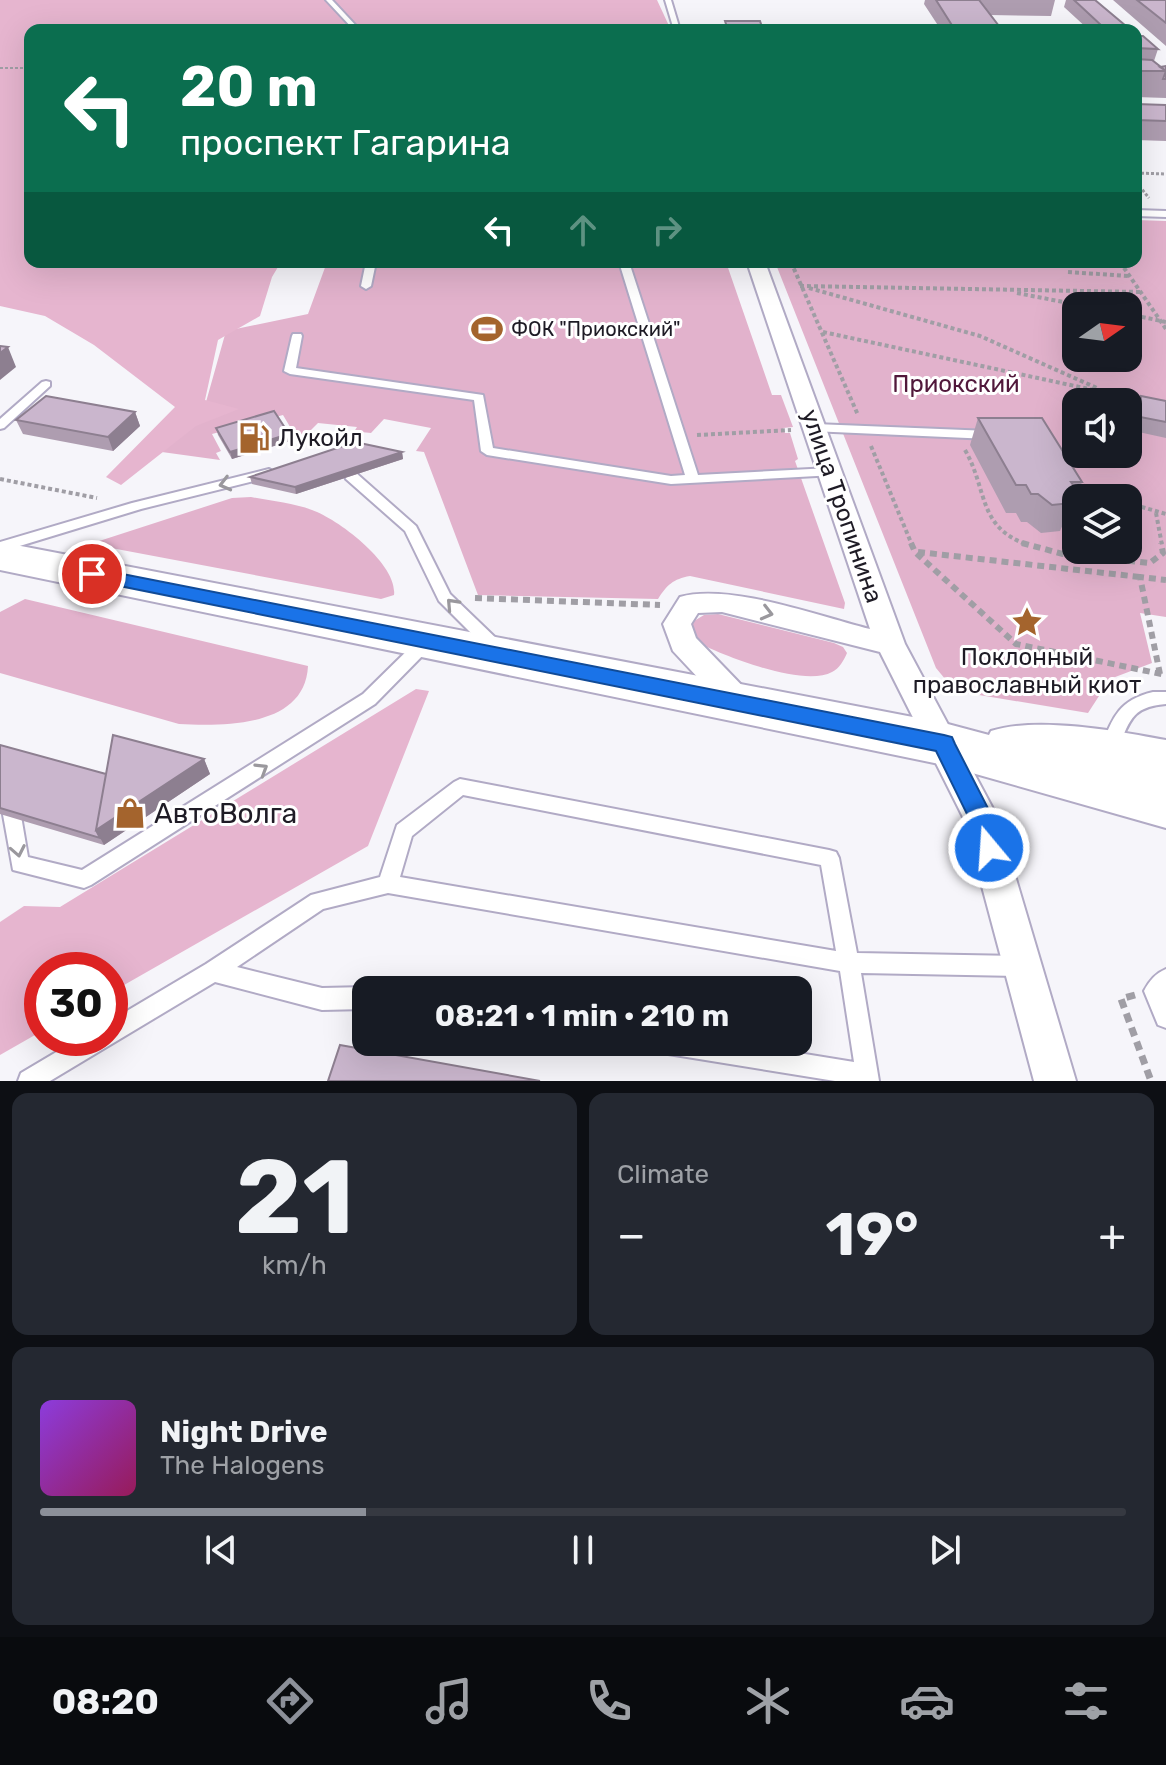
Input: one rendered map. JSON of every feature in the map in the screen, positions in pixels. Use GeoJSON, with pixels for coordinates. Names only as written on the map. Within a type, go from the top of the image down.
{"type":"FeatureCollection","features":[{"type":"Feature","properties":{"kind":"main road"},"geometry":{"type":"LineString","coordinates":[[0,556],[1134,783],[1166,761]]}},
{"type":"Feature","properties":{"kind":"street","name":"улица Тропинина"},"geometry":{"type":"LineString","coordinates":[[758,268],[818,473],[890,644],[981,818],[1055,1081]]}},
{"type":"Feature","properties":{"kind":"street"},"geometry":{"type":"LineString","coordinates":[[741,705],[683,643],[677,624],[690,604],[722,602],[890,644]]}},
{"type":"Feature","properties":{"kind":"lane"},"geometry":{"type":"LineString","coordinates":[[329,0],[351,24]]}},
{"type":"Feature","properties":{"kind":"lane"},"geometry":{"type":"LineString","coordinates":[[668,0],[675,24]]}},
{"type":"Feature","properties":{"kind":"lane"},"geometry":{"type":"LineString","coordinates":[[1142,213],[1166,214]]}},
{"type":"Feature","properties":{"kind":"lane"},"geometry":{"type":"LineString","coordinates":[[366,286],[370,268]]}},
{"type":"Feature","properties":{"kind":"lane"},"geometry":{"type":"LineString","coordinates":[[626,268],[693,479]]}},
{"type":"Feature","properties":{"kind":"lane"},"geometry":{"type":"LineString","coordinates":[[297,336],[290,371],[479,397],[487,451],[671,480],[818,473]]}},
{"type":"Feature","properties":{"kind":"lane"},"geometry":{"type":"LineString","coordinates":[[0,425],[46,384]]}},
{"type":"Feature","properties":{"kind":"lane"},"geometry":{"type":"LineString","coordinates":[[804,429],[1002,436]]}},
{"type":"Feature","properties":{"kind":"lane"},"geometry":{"type":"LineString","coordinates":[[0,547],[137,506],[289,470]]}},
{"type":"Feature","properties":{"kind":"lane"},"geometry":{"type":"LineString","coordinates":[[351,476],[411,529],[444,597],[508,659]]}},
{"type":"Feature","properties":{"kind":"lane"},"geometry":{"type":"LineString","coordinates":[[5,777],[20,864],[84,879],[369,699],[428,640]]}},
{"type":"Feature","properties":{"kind":"lane"},"geometry":{"type":"LineString","coordinates":[[1134,783],[1120,719],[1133,704],[1166,698]]}},
{"type":"Feature","properties":{"kind":"lane"},"geometry":{"type":"LineString","coordinates":[[388,884],[404,831],[460,787],[829,858],[867,1078],[742,1056]]}},
{"type":"Feature","properties":{"kind":"lane"},"geometry":{"type":"LineString","coordinates":[[128,1022],[213,971],[318,901],[388,884],[849,963],[1024,966]]}},
{"type":"Feature","properties":{"kind":"lane"},"geometry":{"type":"LineString","coordinates":[[213,971],[322,999],[352,998]]}},
{"type":"Feature","properties":{"kind":"lane"},"geometry":{"type":"LineString","coordinates":[[1160,985],[1166,1017]]}},
{"type":"Feature","properties":{"kind":"lane"},"geometry":{"type":"LineString","coordinates":[[29,1081],[71,1056]]}},
{"type":"Feature","properties":{"kind":"path"},"geometry":{"type":"LineString","coordinates":[[0,68],[24,68]]}},
{"type":"Feature","properties":{"kind":"path"},"geometry":{"type":"LineString","coordinates":[[1142,173],[1166,174]]}},
{"type":"Feature","properties":{"kind":"path"},"geometry":{"type":"LineString","coordinates":[[793,268],[915,552],[1016,644],[1163,675],[1140,577]]}},
{"type":"Feature","properties":{"kind":"path"},"geometry":{"type":"LineString","coordinates":[[1124,268],[1141,292]]}},
{"type":"Feature","properties":{"kind":"path"},"geometry":{"type":"LineString","coordinates":[[1068,272],[1129,276]]}},
{"type":"Feature","properties":{"kind":"path"},"geometry":{"type":"LineString","coordinates":[[800,286],[1141,292]]}},
{"type":"Feature","properties":{"kind":"path"},"geometry":{"type":"LineString","coordinates":[[800,286],[980,336],[1099,388]]}},
{"type":"Feature","properties":{"kind":"path"},"geometry":{"type":"LineString","coordinates":[[1000,290],[1062,302]]}},
{"type":"Feature","properties":{"kind":"path"},"geometry":{"type":"LineString","coordinates":[[1142,293],[1166,329]]}},
{"type":"Feature","properties":{"kind":"path"},"geometry":{"type":"LineString","coordinates":[[1142,317],[1163,321]]}},
{"type":"Feature","properties":{"kind":"path"},"geometry":{"type":"LineString","coordinates":[[822,331],[1089,388]]}},
{"type":"Feature","properties":{"kind":"path"},"geometry":{"type":"LineString","coordinates":[[1142,400],[1151,402]]}},
{"type":"Feature","properties":{"kind":"path"},"geometry":{"type":"LineString","coordinates":[[679,435],[804,429],[818,473]]}},
{"type":"Feature","properties":{"kind":"path"},"geometry":{"type":"LineString","coordinates":[[956,434],[979,476],[981,498],[991,521],[1020,544],[1075,555],[1150,563],[1163,553],[1156,513]]}},
{"type":"Feature","properties":{"kind":"path"},"geometry":{"type":"LineString","coordinates":[[0,479],[137,506]]}},
{"type":"Feature","properties":{"kind":"path"},"geometry":{"type":"LineString","coordinates":[[1142,508],[1166,514]]}},
{"type":"Feature","properties":{"kind":"path"},"geometry":{"type":"LineString","coordinates":[[915,552],[1166,580]]}},
{"type":"Feature","properties":{"kind":"path"},"geometry":{"type":"LineString","coordinates":[[444,597],[661,605],[665,598]]}},
{"type":"Feature","properties":{"kind":"path"},"geometry":{"type":"LineString","coordinates":[[1151,1081],[1121,999],[1160,985]]}},
{"type":"Feature","properties":{"kind":"green space","name":"Приокский"},"geometry":{"type":"Polygon","coordinates":[[[1142,220],[1166,221],[1166,617],[1140,613],[1152,663],[1110,679],[1088,713],[955,691],[936,668],[777,268],[1142,268],[1142,220]]]}},
{"type":"Feature","properties":{"kind":"green space"},"geometry":{"type":"Polygon","coordinates":[[[325,268],[728,268],[772,395],[781,395],[793,427],[783,428],[785,433],[790,433],[798,459],[795,461],[845,603],[844,609],[690,576],[671,583],[658,599],[478,595],[424,452],[416,451],[431,428],[384,419],[371,433],[361,432],[358,436],[352,435],[357,427],[318,423],[299,442],[283,415],[212,434],[221,451],[216,453],[220,460],[140,449],[206,402],[226,331],[308,314],[325,268]]]}},
{"type":"Feature","properties":{"kind":"green space"},"geometry":{"type":"Polygon","coordinates":[[[251,497],[305,508],[336,523],[377,557],[393,583],[394,595],[381,599],[90,544],[232,498],[251,497]]]}},
{"type":"Feature","properties":{"kind":"green space"},"geometry":{"type":"Polygon","coordinates":[[[25,599],[308,666],[303,686],[293,702],[259,719],[238,723],[179,724],[0,673],[0,612],[25,599]]]}},
{"type":"Feature","properties":{"kind":"green space"},"geometry":{"type":"Polygon","coordinates":[[[718,614],[834,643],[847,653],[837,669],[819,676],[802,676],[763,668],[694,641],[689,624],[704,615],[718,614]]]}},
{"type":"Feature","properties":{"kind":"shaded area"},"geometry":{"type":"Polygon","coordinates":[[[0,0],[657,0],[668,24],[24,24],[24,268],[277,268],[260,316],[218,340],[205,400],[239,409],[196,426],[121,485],[106,477],[175,407],[94,345],[45,316],[0,306],[0,0]]]}},
{"type":"Feature","properties":{"kind":"shaded area"},"geometry":{"type":"Polygon","coordinates":[[[416,689],[429,691],[368,846],[128,983],[128,952],[24,952],[24,1041],[0,1055],[0,922],[24,906],[60,907],[416,689]]]}},
{"type":"Feature","properties":{"kind":"building"},"geometry":{"type":"Polygon","coordinates":[[[936,0],[979,0],[997,24],[951,24],[936,0]]]}},
{"type":"Feature","properties":{"kind":"building"},"geometry":{"type":"Polygon","coordinates":[[[1074,0],[1095,0],[1124,24],[1100,24],[1074,0]]]}},
{"type":"Feature","properties":{"kind":"building"},"geometry":{"type":"Polygon","coordinates":[[[1137,0],[1166,0],[1166,23],[1137,0]]]}},
{"type":"Feature","properties":{"kind":"building"},"geometry":{"type":"Polygon","coordinates":[[[725,21],[760,21],[761,24],[726,24],[725,21]]]}},
{"type":"Feature","properties":{"kind":"building"},"geometry":{"type":"Polygon","coordinates":[[[1142,36],[1143,36],[1158,49],[1142,48],[1142,36]]]}},
{"type":"Feature","properties":{"kind":"building"},"geometry":{"type":"Polygon","coordinates":[[[1142,59],[1152,60],[1166,71],[1142,71],[1142,59]]]}},
{"type":"Feature","properties":{"kind":"building"},"geometry":{"type":"Polygon","coordinates":[[[1142,104],[1166,105],[1166,121],[1142,120],[1142,104]]]}},
{"type":"Feature","properties":{"kind":"building"},"geometry":{"type":"Polygon","coordinates":[[[46,396],[135,412],[108,437],[16,420],[46,396]]]}},
{"type":"Feature","properties":{"kind":"building"},"geometry":{"type":"Polygon","coordinates":[[[1142,396],[1166,401],[1166,422],[1142,417],[1142,396]]]}},
{"type":"Feature","properties":{"kind":"building","name":"Лукойл"},"geometry":{"type":"Polygon","coordinates":[[[274,411],[289,434],[230,452],[216,428],[274,411]]]}},
{"type":"Feature","properties":{"kind":"building"},"geometry":{"type":"Polygon","coordinates":[[[978,418],[1042,418],[1062,450],[1062,468],[1073,468],[1082,482],[1062,484],[1062,504],[1052,505],[1038,494],[1031,494],[1026,485],[1016,485],[978,418]]]}},
{"type":"Feature","properties":{"kind":"building"},"geometry":{"type":"Polygon","coordinates":[[[355,442],[402,452],[295,487],[250,477],[355,442]]]}},
{"type":"Feature","properties":{"kind":"building"},"geometry":{"type":"Polygon","coordinates":[[[113,735],[204,759],[96,830],[113,735]]]}},
{"type":"Feature","properties":{"kind":"building"},"geometry":{"type":"Polygon","coordinates":[[[0,745],[106,774],[96,830],[100,838],[0,808],[0,745]]]}},
{"type":"Feature","properties":{"kind":"building"},"geometry":{"type":"Polygon","coordinates":[[[340,1045],[352,1047],[352,1056],[401,1056],[540,1081],[328,1081],[340,1045]]]}},
{"type":"Feature","properties":{"kind":"place","name":"ФОК \"Приокский\""},"geometry":{"type":"Point","coordinates":[487,329]}},
{"type":"Feature","properties":{"kind":"place","name":"Лукойл"},"geometry":{"type":"Point","coordinates":[254,438]}},
{"type":"Feature","properties":{"kind":"place","name":"Поклонный православный киот"},"geometry":{"type":"Point","coordinates":[1027,622]}},
{"type":"Feature","properties":{"kind":"place","name":"АвтоВолга"},"geometry":{"type":"Point","coordinates":[130,813]}},
{"type":"Feature","properties":{"kind":"route"},"geometry":{"type":"LineString","coordinates":[[92,574],[944,744],[981,818],[989,848]]}}]}
